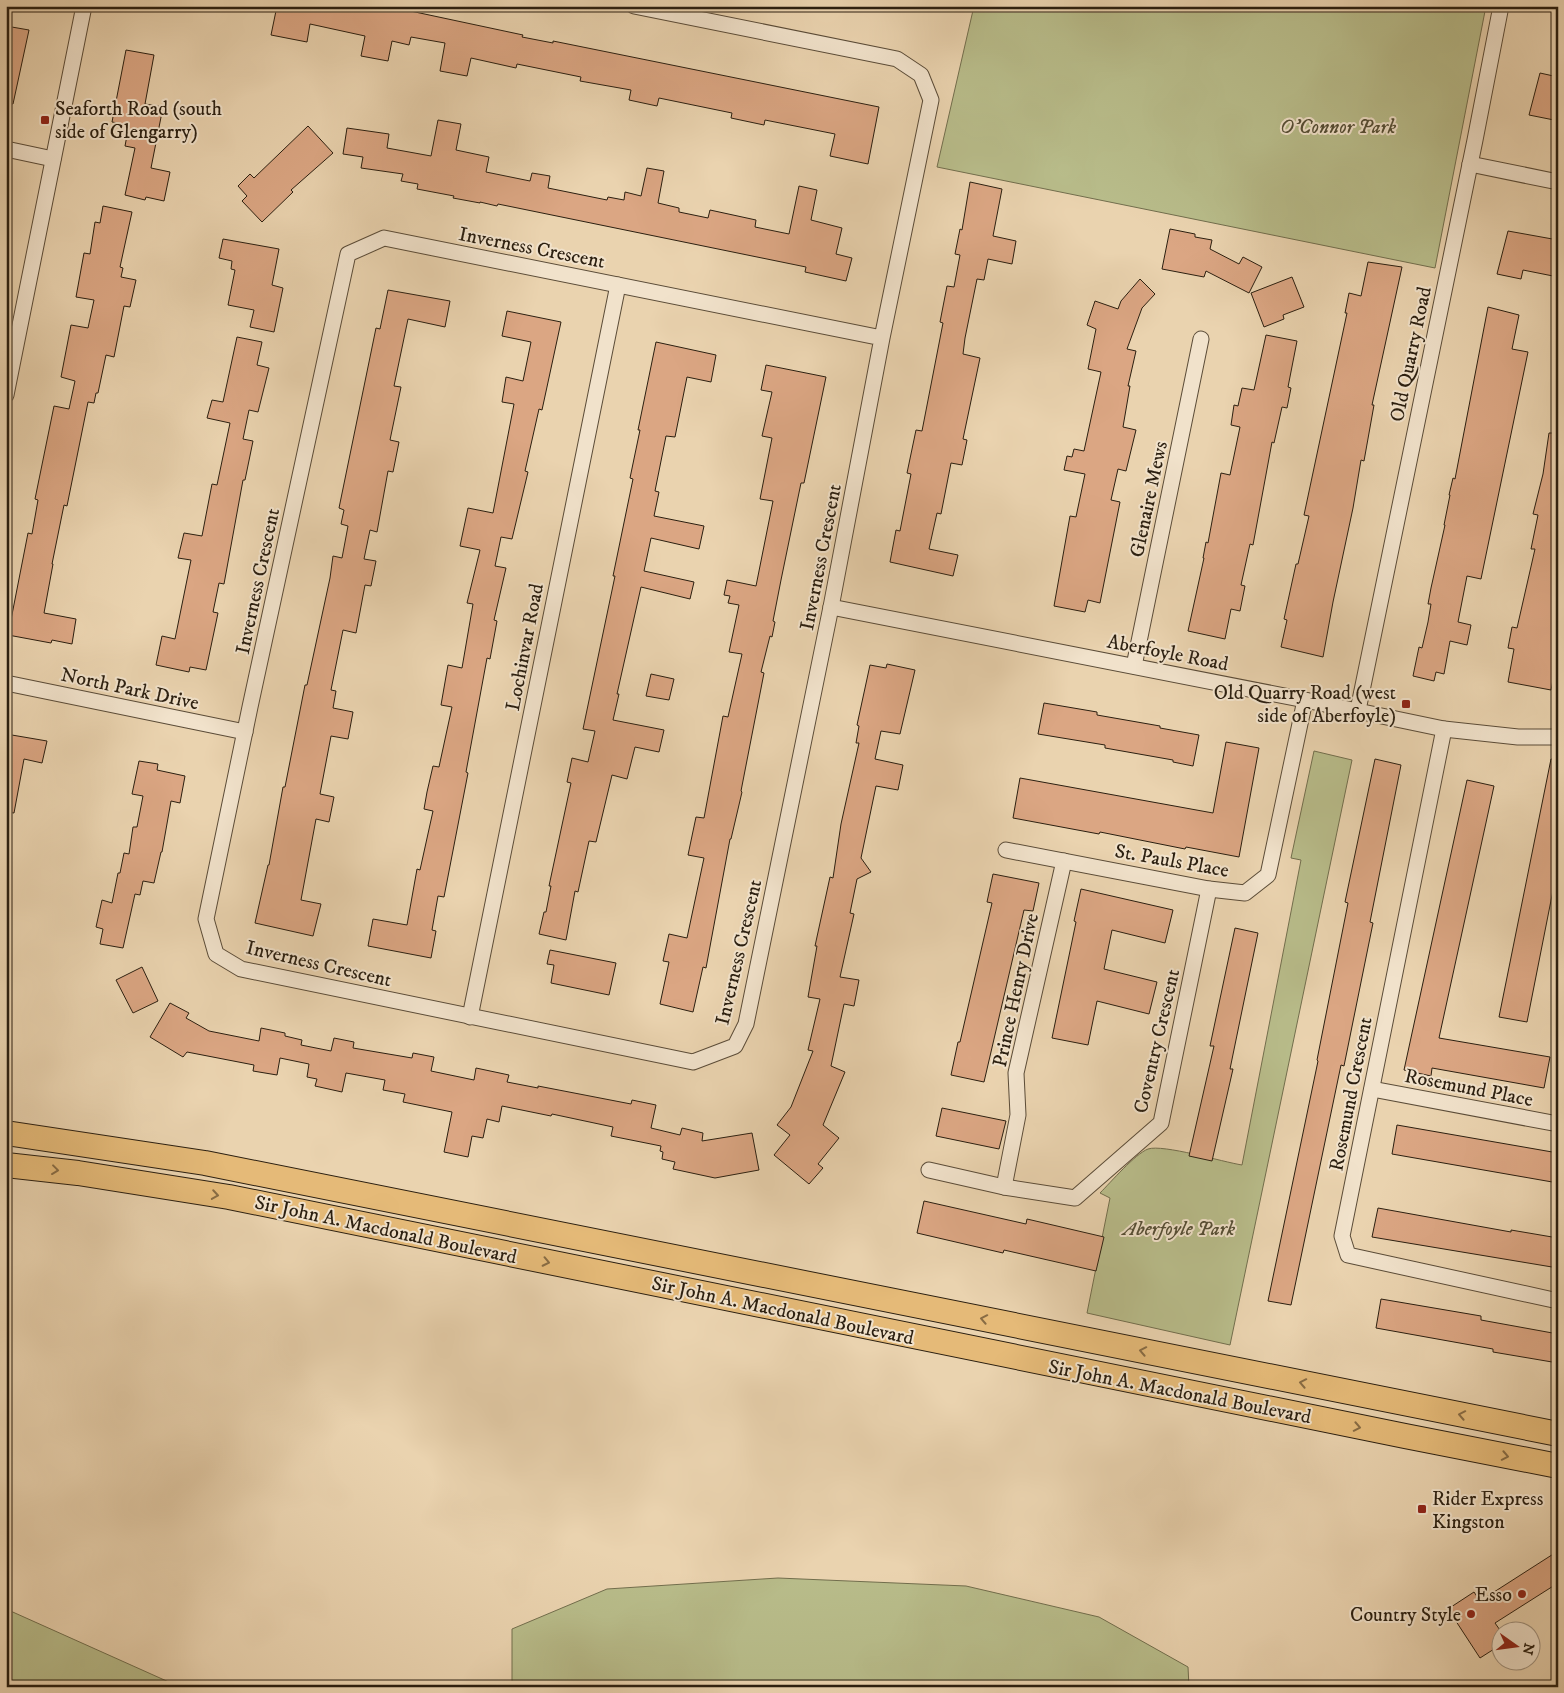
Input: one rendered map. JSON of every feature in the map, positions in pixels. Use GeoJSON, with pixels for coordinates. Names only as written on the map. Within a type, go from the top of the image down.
{"type":"FeatureCollection","features":[{"type":"Feature","properties":{"kind":"main road","name":"Sir John A. Macdonald Boulevard"},"geometry":{"type":"LineString","coordinates":[[6,1133],[205,1163],[1558,1434]]}},
{"type":"Feature","properties":{"kind":"main road","name":"Sir John A. Macdonald Boulevard"},"geometry":{"type":"LineString","coordinates":[[6,1165],[78,1173],[229,1197],[1327,1421],[1558,1466]]}},
{"type":"Feature","properties":{"kind":"street"},"geometry":{"type":"LineString","coordinates":[[6,394],[84,6]]}},
{"type":"Feature","properties":{"kind":"street","name":"Inverness Crescent"},"geometry":{"type":"LineString","coordinates":[[634,6],[897,59],[921,75],[931,100],[746,1024],[735,1046],[693,1062],[241,970],[216,954],[206,919],[348,254],[384,238],[882,338]]}},
{"type":"Feature","properties":{"kind":"street","name":"Old Quarry Road"},"geometry":{"type":"LineString","coordinates":[[1358,710],[1501,6]]}},
{"type":"Feature","properties":{"kind":"street"},"geometry":{"type":"LineString","coordinates":[[6,149],[53,159]]}},
{"type":"Feature","properties":{"kind":"street"},"geometry":{"type":"LineString","coordinates":[[1470,164],[1558,182]]}},
{"type":"Feature","properties":{"kind":"street","name":"Lochinvar Road"},"geometry":{"type":"LineString","coordinates":[[470,1016],[618,284]]}},
{"type":"Feature","properties":{"kind":"street","name":"Glenaire Mews"},"geometry":{"type":"LineString","coordinates":[[1134,666],[1201,339]]}},
{"type":"Feature","properties":{"kind":"street","name":"Aberfoyle Road"},"geometry":{"type":"LineString","coordinates":[[831,607],[1358,710],[1444,729],[1518,738],[1558,737]]}},
{"type":"Feature","properties":{"kind":"street","name":"North Park Drive"},"geometry":{"type":"LineString","coordinates":[[6,683],[245,732]]}},
{"type":"Feature","properties":{"kind":"street","name":"St. Pauls Place"},"geometry":{"type":"LineString","coordinates":[[1006,850],[1210,889],[1245,893],[1268,875],[1305,700]]}},
{"type":"Feature","properties":{"kind":"street","name":"Rosemund Crescent"},"geometry":{"type":"LineString","coordinates":[[1444,729],[1342,1236],[1348,1255],[1558,1301]]}},
{"type":"Feature","properties":{"kind":"street","name":"Prince Henry Drive"},"geometry":{"type":"LineString","coordinates":[[1004,1187],[1018,1114],[1016,1073],[1064,861]]}},
{"type":"Feature","properties":{"kind":"street","name":"Coventry Crescent"},"geometry":{"type":"LineString","coordinates":[[929,1170],[1004,1187],[1074,1198],[1161,1123],[1210,889]]}},
{"type":"Feature","properties":{"kind":"street","name":"Rosemund Place"},"geometry":{"type":"LineString","coordinates":[[1372,1089],[1558,1124]]}},
{"type":"Feature","properties":{"kind":"green space","name":"O'Connor Park"},"geometry":{"type":"Polygon","coordinates":[[[974,6],[1486,6],[1435,268],[937,167],[974,6]]]}},
{"type":"Feature","properties":{"kind":"green space","name":"Aberfoyle Park"},"geometry":{"type":"Polygon","coordinates":[[[1314,751],[1352,760],[1230,1345],[1087,1313],[1110,1198],[1100,1193],[1130,1162],[1148,1149],[1156,1148],[1179,1151],[1242,1165],[1301,860],[1291,858],[1314,751]]]}},
{"type":"Feature","properties":{"kind":"green space"},"geometry":{"type":"Polygon","coordinates":[[[778,1578],[966,1586],[1099,1617],[1188,1667],[1189,1687],[512,1687],[512,1629],[607,1589],[778,1578]]]}},
{"type":"Feature","properties":{"kind":"green space"},"geometry":{"type":"Polygon","coordinates":[[[6,1609],[180,1687],[6,1687],[6,1609]]]}},
{"type":"Feature","properties":{"kind":"building"},"geometry":{"type":"Polygon","coordinates":[[[277,6],[297,6],[318,11],[319,6],[387,6],[523,35],[522,37],[553,43],[553,41],[879,107],[868,164],[830,156],[835,134],[765,120],[764,125],[731,118],[732,113],[659,98],[657,106],[629,100],[631,90],[580,81],[581,77],[517,64],[516,68],[471,58],[467,76],[440,71],[445,43],[411,37],[409,45],[392,41],[388,61],[361,56],[365,36],[310,24],[307,42],[271,35],[277,6]]]}},
{"type":"Feature","properties":{"kind":"building"},"geometry":{"type":"Polygon","coordinates":[[[6,26],[29,30],[13,104],[6,103],[6,26]]]}},
{"type":"Feature","properties":{"kind":"building"},"geometry":{"type":"Polygon","coordinates":[[[126,50],[154,55],[145,104],[163,107],[151,168],[170,172],[164,201],[146,197],[145,200],[125,195],[135,148],[125,146],[129,125],[112,122],[126,50]]]}},
{"type":"Feature","properties":{"kind":"building"},"geometry":{"type":"Polygon","coordinates":[[[1540,73],[1558,77],[1558,101],[1554,120],[1529,115],[1540,73]]]}},
{"type":"Feature","properties":{"kind":"building"},"geometry":{"type":"Polygon","coordinates":[[[438,120],[461,124],[456,150],[489,157],[486,172],[530,181],[532,173],[550,176],[548,188],[607,200],[608,197],[624,200],[625,192],[641,196],[647,168],[664,171],[658,203],[679,208],[679,212],[708,218],[710,210],[756,220],[755,227],[789,234],[799,186],[817,190],[811,220],[842,228],[836,254],[852,258],[846,281],[805,272],[806,267],[498,204],[497,206],[453,198],[454,196],[417,189],[418,184],[401,181],[403,174],[361,168],[363,157],[343,154],[347,128],[389,134],[387,148],[431,156],[438,120]]]}},
{"type":"Feature","properties":{"kind":"building"},"geometry":{"type":"Polygon","coordinates":[[[308,126],[333,153],[291,190],[293,192],[262,222],[242,201],[247,196],[238,186],[250,174],[254,178],[308,126]]]}},
{"type":"Feature","properties":{"kind":"building"},"geometry":{"type":"Polygon","coordinates":[[[970,182],[1002,189],[993,236],[1016,241],[1012,264],[988,259],[984,280],[977,279],[965,338],[963,354],[980,358],[963,439],[967,440],[962,465],[951,463],[941,514],[937,513],[929,549],[958,555],[953,576],[890,562],[896,530],[900,531],[911,474],[907,473],[916,430],[922,431],[943,323],[940,322],[947,286],[954,287],[960,255],[955,254],[960,229],[962,230],[970,182]]]}},
{"type":"Feature","properties":{"kind":"building"},"geometry":{"type":"Polygon","coordinates":[[[103,206],[132,212],[120,267],[123,268],[121,277],[136,280],[130,307],[124,306],[114,357],[106,355],[98,393],[96,393],[94,403],[88,402],[67,506],[64,505],[52,564],[44,613],[76,619],[72,644],[52,640],[51,643],[8,635],[28,533],[32,534],[38,500],[35,499],[54,406],[69,409],[75,381],[61,377],[71,325],[88,328],[94,300],[76,297],[84,253],[90,254],[95,222],[100,223],[103,206]]]}},
{"type":"Feature","properties":{"kind":"building"},"geometry":{"type":"Polygon","coordinates":[[[1170,229],[1212,240],[1210,249],[1239,264],[1243,257],[1262,267],[1249,293],[1206,271],[1204,277],[1162,269],[1170,229]]]}},
{"type":"Feature","properties":{"kind":"building"},"geometry":{"type":"Polygon","coordinates":[[[1508,231],[1558,240],[1558,277],[1523,270],[1521,279],[1497,274],[1508,231]]]}},
{"type":"Feature","properties":{"kind":"building"},"geometry":{"type":"Polygon","coordinates":[[[223,239],[279,249],[272,285],[283,288],[274,332],[250,327],[254,310],[228,305],[235,270],[231,269],[232,261],[219,258],[223,239]]]}},
{"type":"Feature","properties":{"kind":"building"},"geometry":{"type":"Polygon","coordinates":[[[1368,262],[1402,267],[1372,405],[1374,405],[1364,461],[1361,460],[1323,657],[1281,647],[1287,620],[1284,619],[1309,516],[1304,515],[1347,313],[1345,313],[1349,293],[1361,296],[1368,262]]]}},
{"type":"Feature","properties":{"kind":"building"},"geometry":{"type":"Polygon","coordinates":[[[1292,277],[1304,307],[1283,315],[1284,319],[1264,327],[1251,293],[1292,277]]]}},
{"type":"Feature","properties":{"kind":"building"},"geometry":{"type":"Polygon","coordinates":[[[1140,279],[1155,294],[1142,308],[1127,349],[1136,351],[1128,386],[1130,386],[1123,427],[1136,430],[1126,471],[1118,469],[1111,500],[1120,502],[1100,603],[1088,600],[1085,612],[1054,606],[1070,516],[1076,517],[1085,474],[1064,470],[1067,456],[1072,457],[1074,449],[1084,451],[1101,372],[1088,369],[1096,329],[1087,325],[1095,301],[1118,309],[1121,301],[1140,279]]]}},
{"type":"Feature","properties":{"kind":"building"},"geometry":{"type":"Polygon","coordinates":[[[388,290],[450,301],[445,327],[408,319],[394,386],[401,387],[390,440],[399,442],[393,472],[388,471],[377,532],[370,530],[364,559],[376,561],[371,586],[365,585],[356,633],[343,630],[331,690],[336,691],[333,708],[353,712],[348,739],[331,736],[320,794],[334,797],[329,822],[316,819],[301,900],[321,904],[313,936],[255,923],[269,865],[283,787],[285,787],[305,685],[307,685],[330,578],[333,556],[342,558],[348,526],[341,524],[344,510],[339,508],[376,328],[380,329],[388,290]]]}},
{"type":"Feature","properties":{"kind":"building"},"geometry":{"type":"Polygon","coordinates":[[[1488,307],[1519,315],[1512,349],[1528,352],[1481,579],[1467,576],[1458,622],[1471,625],[1467,645],[1450,641],[1444,674],[1436,672],[1434,681],[1413,676],[1419,647],[1422,648],[1428,622],[1431,604],[1428,604],[1431,588],[1445,525],[1449,495],[1453,478],[1455,479],[1488,307]]]}},
{"type":"Feature","properties":{"kind":"building"},"geometry":{"type":"Polygon","coordinates":[[[507,311],[561,322],[542,410],[539,409],[525,471],[528,472],[512,539],[501,537],[495,566],[506,568],[494,620],[497,621],[490,659],[487,658],[466,772],[468,773],[444,897],[438,896],[432,930],[436,931],[431,958],[368,946],[373,919],[407,925],[417,869],[420,870],[433,811],[424,809],[433,766],[439,767],[452,707],[441,705],[448,665],[462,668],[473,604],[467,603],[480,550],[460,546],[468,508],[493,513],[514,404],[502,402],[506,377],[523,381],[531,342],[502,336],[507,311]]]}},
{"type":"Feature","properties":{"kind":"building"},"geometry":{"type":"Polygon","coordinates":[[[1266,335],[1297,341],[1288,387],[1291,388],[1287,408],[1282,407],[1274,443],[1272,442],[1253,545],[1250,544],[1241,585],[1245,586],[1240,611],[1231,609],[1225,639],[1188,631],[1206,542],[1208,543],[1221,473],[1230,475],[1240,427],[1231,425],[1234,405],[1238,406],[1242,388],[1254,390],[1266,335]]]}},
{"type":"Feature","properties":{"kind":"building"},"geometry":{"type":"Polygon","coordinates":[[[237,337],[262,342],[257,365],[269,368],[258,412],[249,410],[243,439],[253,441],[245,480],[243,480],[224,584],[219,583],[213,612],[218,613],[206,670],[190,667],[189,672],[156,665],[162,636],[175,639],[191,560],[178,558],[184,533],[202,536],[212,484],[217,485],[230,423],[207,418],[212,400],[223,402],[237,337]]]}},
{"type":"Feature","properties":{"kind":"building"},"geometry":{"type":"Polygon","coordinates":[[[656,342],[716,355],[711,382],[687,377],[675,437],[666,436],[655,491],[659,492],[654,516],[704,526],[699,549],[651,538],[644,571],[694,582],[690,599],[641,587],[613,720],[664,730],[659,752],[635,747],[627,779],[612,775],[596,842],[589,841],[578,892],[575,891],[566,940],[539,934],[544,912],[546,912],[551,886],[549,886],[571,783],[567,782],[572,758],[588,762],[595,731],[583,729],[615,576],[613,576],[633,479],[630,478],[640,430],[638,430],[656,342]]]}},
{"type":"Feature","properties":{"kind":"building"},"geometry":{"type":"Polygon","coordinates":[[[766,365],[826,377],[804,483],[801,483],[773,621],[775,622],[772,637],[770,636],[761,672],[764,673],[742,792],[730,839],[706,968],[703,967],[693,1012],[660,1004],[669,962],[663,961],[669,934],[687,938],[704,858],[688,855],[696,817],[704,818],[723,716],[728,717],[742,654],[729,652],[739,605],[728,603],[730,596],[724,595],[727,580],[756,586],[773,501],[760,499],[772,438],[762,436],[772,392],[761,390],[766,365]]]}},
{"type":"Feature","properties":{"kind":"building"},"geometry":{"type":"Polygon","coordinates":[[[1549,433],[1558,433],[1558,654],[1551,690],[1508,682],[1514,649],[1508,648],[1512,627],[1517,628],[1535,549],[1531,549],[1538,515],[1533,514],[1543,474],[1549,433]]]}},
{"type":"Feature","properties":{"kind":"building"},"geometry":{"type":"Polygon","coordinates":[[[887,664],[915,670],[900,734],[881,731],[875,759],[903,765],[898,790],[876,786],[861,858],[871,872],[857,879],[850,913],[854,914],[840,977],[859,980],[854,1006],[844,1004],[831,1066],[845,1072],[823,1125],[839,1138],[818,1164],[823,1168],[809,1184],[774,1155],[790,1135],[777,1125],[791,1107],[813,1051],[808,1050],[820,999],[808,997],[817,946],[815,946],[830,877],[833,878],[841,824],[859,743],[856,743],[859,726],[857,725],[870,665],[886,668],[887,664]]]}},
{"type":"Feature","properties":{"kind":"building"},"geometry":{"type":"Polygon","coordinates":[[[651,674],[674,679],[669,700],[646,696],[651,674]]]}},
{"type":"Feature","properties":{"kind":"building"},"geometry":{"type":"Polygon","coordinates":[[[1044,703],[1097,712],[1097,715],[1199,735],[1193,766],[1173,762],[1173,760],[1105,748],[1105,745],[1038,734],[1044,703]]]}},
{"type":"Feature","properties":{"kind":"building"},"geometry":{"type":"Polygon","coordinates":[[[6,734],[47,741],[42,763],[24,759],[14,813],[6,812],[6,734]]]}},
{"type":"Feature","properties":{"kind":"building"},"geometry":{"type":"Polygon","coordinates":[[[1226,742],[1259,748],[1239,857],[1013,818],[1020,778],[1213,813],[1226,742]]]}},
{"type":"Feature","properties":{"kind":"building"},"geometry":{"type":"Polygon","coordinates":[[[1375,759],[1401,765],[1370,922],[1373,923],[1344,1066],[1341,1065],[1291,1305],[1268,1301],[1318,1061],[1348,903],[1345,902],[1375,759]]]}},
{"type":"Feature","properties":{"kind":"building"},"geometry":{"type":"Polygon","coordinates":[[[1551,759],[1558,760],[1558,865],[1527,1022],[1499,1017],[1551,759]]]}},
{"type":"Feature","properties":{"kind":"building"},"geometry":{"type":"Polygon","coordinates":[[[139,761],[158,764],[157,770],[185,776],[180,803],[171,801],[162,852],[154,883],[143,881],[140,895],[135,894],[123,948],[100,944],[103,929],[96,927],[102,900],[112,903],[124,853],[129,854],[133,827],[137,827],[143,796],[132,794],[139,761]]]}},
{"type":"Feature","properties":{"kind":"building"},"geometry":{"type":"Polygon","coordinates":[[[1467,780],[1494,786],[1439,1038],[1550,1057],[1544,1088],[1432,1068],[1431,1076],[1404,1070],[1467,780]]]}},
{"type":"Feature","properties":{"kind":"building"},"geometry":{"type":"Polygon","coordinates":[[[993,874],[1039,883],[1033,911],[1024,910],[984,1082],[951,1075],[992,903],[987,902],[993,874]]]}},
{"type":"Feature","properties":{"kind":"building"},"geometry":{"type":"Polygon","coordinates":[[[1081,889],[1173,910],[1165,943],[1112,930],[1104,969],[1157,982],[1149,1014],[1097,1001],[1088,1045],[1052,1038],[1081,889]]]}},
{"type":"Feature","properties":{"kind":"building"},"geometry":{"type":"Polygon","coordinates":[[[1235,928],[1258,933],[1230,1069],[1233,1069],[1212,1161],[1189,1156],[1214,1046],[1210,1046],[1235,928]]]}},
{"type":"Feature","properties":{"kind":"building"},"geometry":{"type":"Polygon","coordinates":[[[550,950],[616,963],[609,995],[551,983],[554,965],[547,964],[550,950]]]}},
{"type":"Feature","properties":{"kind":"building"},"geometry":{"type":"Polygon","coordinates":[[[142,967],[158,1001],[133,1013],[116,980],[142,967]]]}},
{"type":"Feature","properties":{"kind":"building"},"geometry":{"type":"Polygon","coordinates":[[[170,1003],[189,1013],[186,1018],[209,1031],[259,1041],[261,1028],[285,1033],[285,1036],[302,1040],[301,1045],[331,1051],[334,1038],[354,1042],[353,1048],[412,1058],[413,1053],[434,1057],[431,1071],[474,1080],[476,1068],[509,1075],[507,1082],[631,1104],[632,1100],[656,1105],[651,1128],[680,1135],[682,1128],[703,1133],[702,1141],[752,1133],[759,1170],[715,1178],[673,1169],[675,1162],[662,1159],[663,1152],[660,1151],[661,1146],[611,1136],[613,1127],[502,1106],[499,1122],[487,1119],[483,1138],[472,1136],[468,1157],[444,1152],[452,1112],[403,1102],[405,1094],[383,1090],[385,1080],[346,1073],[342,1092],[315,1086],[317,1079],[307,1077],[309,1064],[280,1058],[277,1075],[253,1071],[254,1065],[187,1052],[183,1057],[150,1037],[170,1003]]]}},
{"type":"Feature","properties":{"kind":"building"},"geometry":{"type":"Polygon","coordinates":[[[942,1108],[1006,1121],[999,1149],[936,1136],[942,1108]]]}},
{"type":"Feature","properties":{"kind":"building"},"geometry":{"type":"Polygon","coordinates":[[[1397,1125],[1558,1153],[1558,1183],[1392,1154],[1397,1125]]]}},
{"type":"Feature","properties":{"kind":"building"},"geometry":{"type":"Polygon","coordinates":[[[924,1201],[1026,1224],[1027,1219],[1104,1237],[1096,1271],[1004,1250],[1003,1253],[917,1233],[924,1201]]]}},
{"type":"Feature","properties":{"kind":"building"},"geometry":{"type":"Polygon","coordinates":[[[1378,1208],[1511,1232],[1511,1230],[1558,1238],[1558,1268],[1372,1237],[1378,1208]]]}},
{"type":"Feature","properties":{"kind":"building"},"geometry":{"type":"Polygon","coordinates":[[[1381,1299],[1481,1316],[1481,1320],[1558,1334],[1558,1363],[1376,1328],[1381,1299]]]}},
{"type":"Feature","properties":{"kind":"building"},"geometry":{"type":"Polygon","coordinates":[[[1558,1551],[1558,1583],[1500,1620],[1492,1620],[1492,1650],[1480,1658],[1448,1609],[1474,1592],[1480,1601],[1558,1551]]]}},
{"type":"Feature","properties":{"kind":"place","name":"Seaforth Road (south side of Glengarry)"},"geometry":{"type":"Point","coordinates":[45,120]}},
{"type":"Feature","properties":{"kind":"place","name":"Old Quarry Road (west side of Aberfoyle)"},"geometry":{"type":"Point","coordinates":[1406,704]}},
{"type":"Feature","properties":{"kind":"place","name":"Rider Express Kingston"},"geometry":{"type":"Point","coordinates":[1422,1509]}},
{"type":"Feature","properties":{"kind":"place","name":"Esso"},"geometry":{"type":"Point","coordinates":[1522,1594]}},
{"type":"Feature","properties":{"kind":"place","name":"Country Style"},"geometry":{"type":"Point","coordinates":[1471,1614]}}]}
